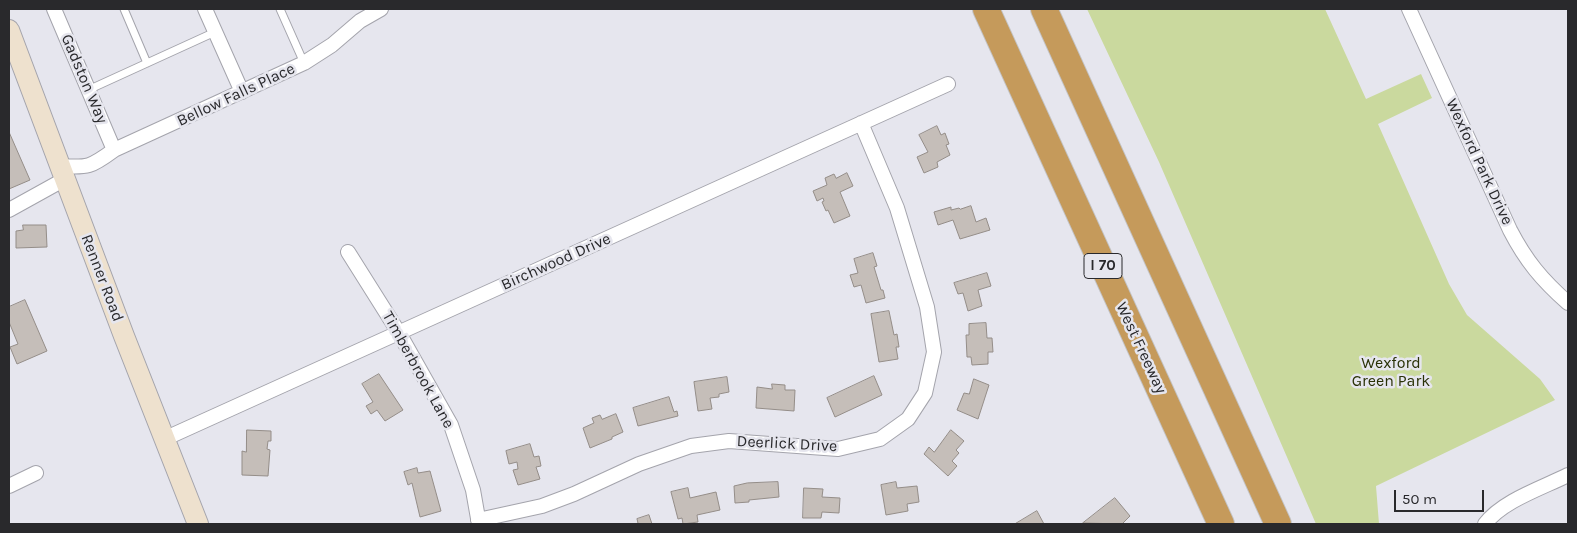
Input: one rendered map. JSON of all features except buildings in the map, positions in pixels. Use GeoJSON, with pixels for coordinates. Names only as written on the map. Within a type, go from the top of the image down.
{"type":"FeatureCollection","features":[{"type":"Feature","properties":{"kind":"highway","name":"West Freeway"},"geometry":{"type":"LineString","coordinates":[[986,9],[1221,524]]}},
{"type":"Feature","properties":{"kind":"highway"},"geometry":{"type":"LineString","coordinates":[[1044,9],[1278,524]]}},
{"type":"Feature","properties":{"kind":"main road","name":"Renner Road"},"geometry":{"type":"LineString","coordinates":[[9,30],[198,524]]}},
{"type":"Feature","properties":{"kind":"street","name":"Gadston Way"},"geometry":{"type":"LineString","coordinates":[[54,9],[114,150]]}},
{"type":"Feature","properties":{"kind":"street"},"geometry":{"type":"LineString","coordinates":[[205,9],[242,92]]}},
{"type":"Feature","properties":{"kind":"street","name":"Bellow Falls Place"},"geometry":{"type":"LineString","coordinates":[[83,168],[101,160],[114,150],[304,63],[332,45],[360,21],[381,9]]}},
{"type":"Feature","properties":{"kind":"street","name":"Wexford Park Drive"},"geometry":{"type":"LineString","coordinates":[[1409,9],[1519,247],[1541,278],[1568,303]]}},
{"type":"Feature","properties":{"kind":"street","name":"Birchwood Drive"},"geometry":{"type":"LineString","coordinates":[[164,439],[948,84]]}},
{"type":"Feature","properties":{"kind":"street","name":"Deerlick Drive"},"geometry":{"type":"LineString","coordinates":[[479,522],[542,506],[574,494],[639,464],[691,446],[729,441],[838,448],[880,440],[908,419],[925,393],[934,352],[928,316],[897,208],[861,123]]}},
{"type":"Feature","properties":{"kind":"street"},"geometry":{"type":"LineString","coordinates":[[65,178],[83,168]]}},
{"type":"Feature","properties":{"kind":"street"},"geometry":{"type":"LineString","coordinates":[[9,210],[83,168]]}},
{"type":"Feature","properties":{"kind":"street","name":"Timberbrook Lane"},"geometry":{"type":"LineString","coordinates":[[348,252],[399,333],[451,424],[473,490],[479,522]]}},
{"type":"Feature","properties":{"kind":"street"},"geometry":{"type":"LineString","coordinates":[[9,486],[36,473]]}},
{"type":"Feature","properties":{"kind":"street"},"geometry":{"type":"LineString","coordinates":[[1485,524],[1510,503],[1567,479]]}},
{"type":"Feature","properties":{"kind":"lane"},"geometry":{"type":"LineString","coordinates":[[124,9],[147,63]]}},
{"type":"Feature","properties":{"kind":"lane"},"geometry":{"type":"LineString","coordinates":[[280,9],[304,63]]}},
{"type":"Feature","properties":{"kind":"lane"},"geometry":{"type":"LineString","coordinates":[[88,90],[215,32]]}},
{"type":"Feature","properties":{"kind":"green space","name":"Wexford Green Park"},"geometry":{"type":"Polygon","coordinates":[[[1087,9],[1325,9],[1366,99],[1421,74],[1432,98],[1378,124],[1449,284],[1467,315],[1540,379],[1555,400],[1376,486],[1379,524],[1316,524],[1159,162],[1087,9]]]}}]}
